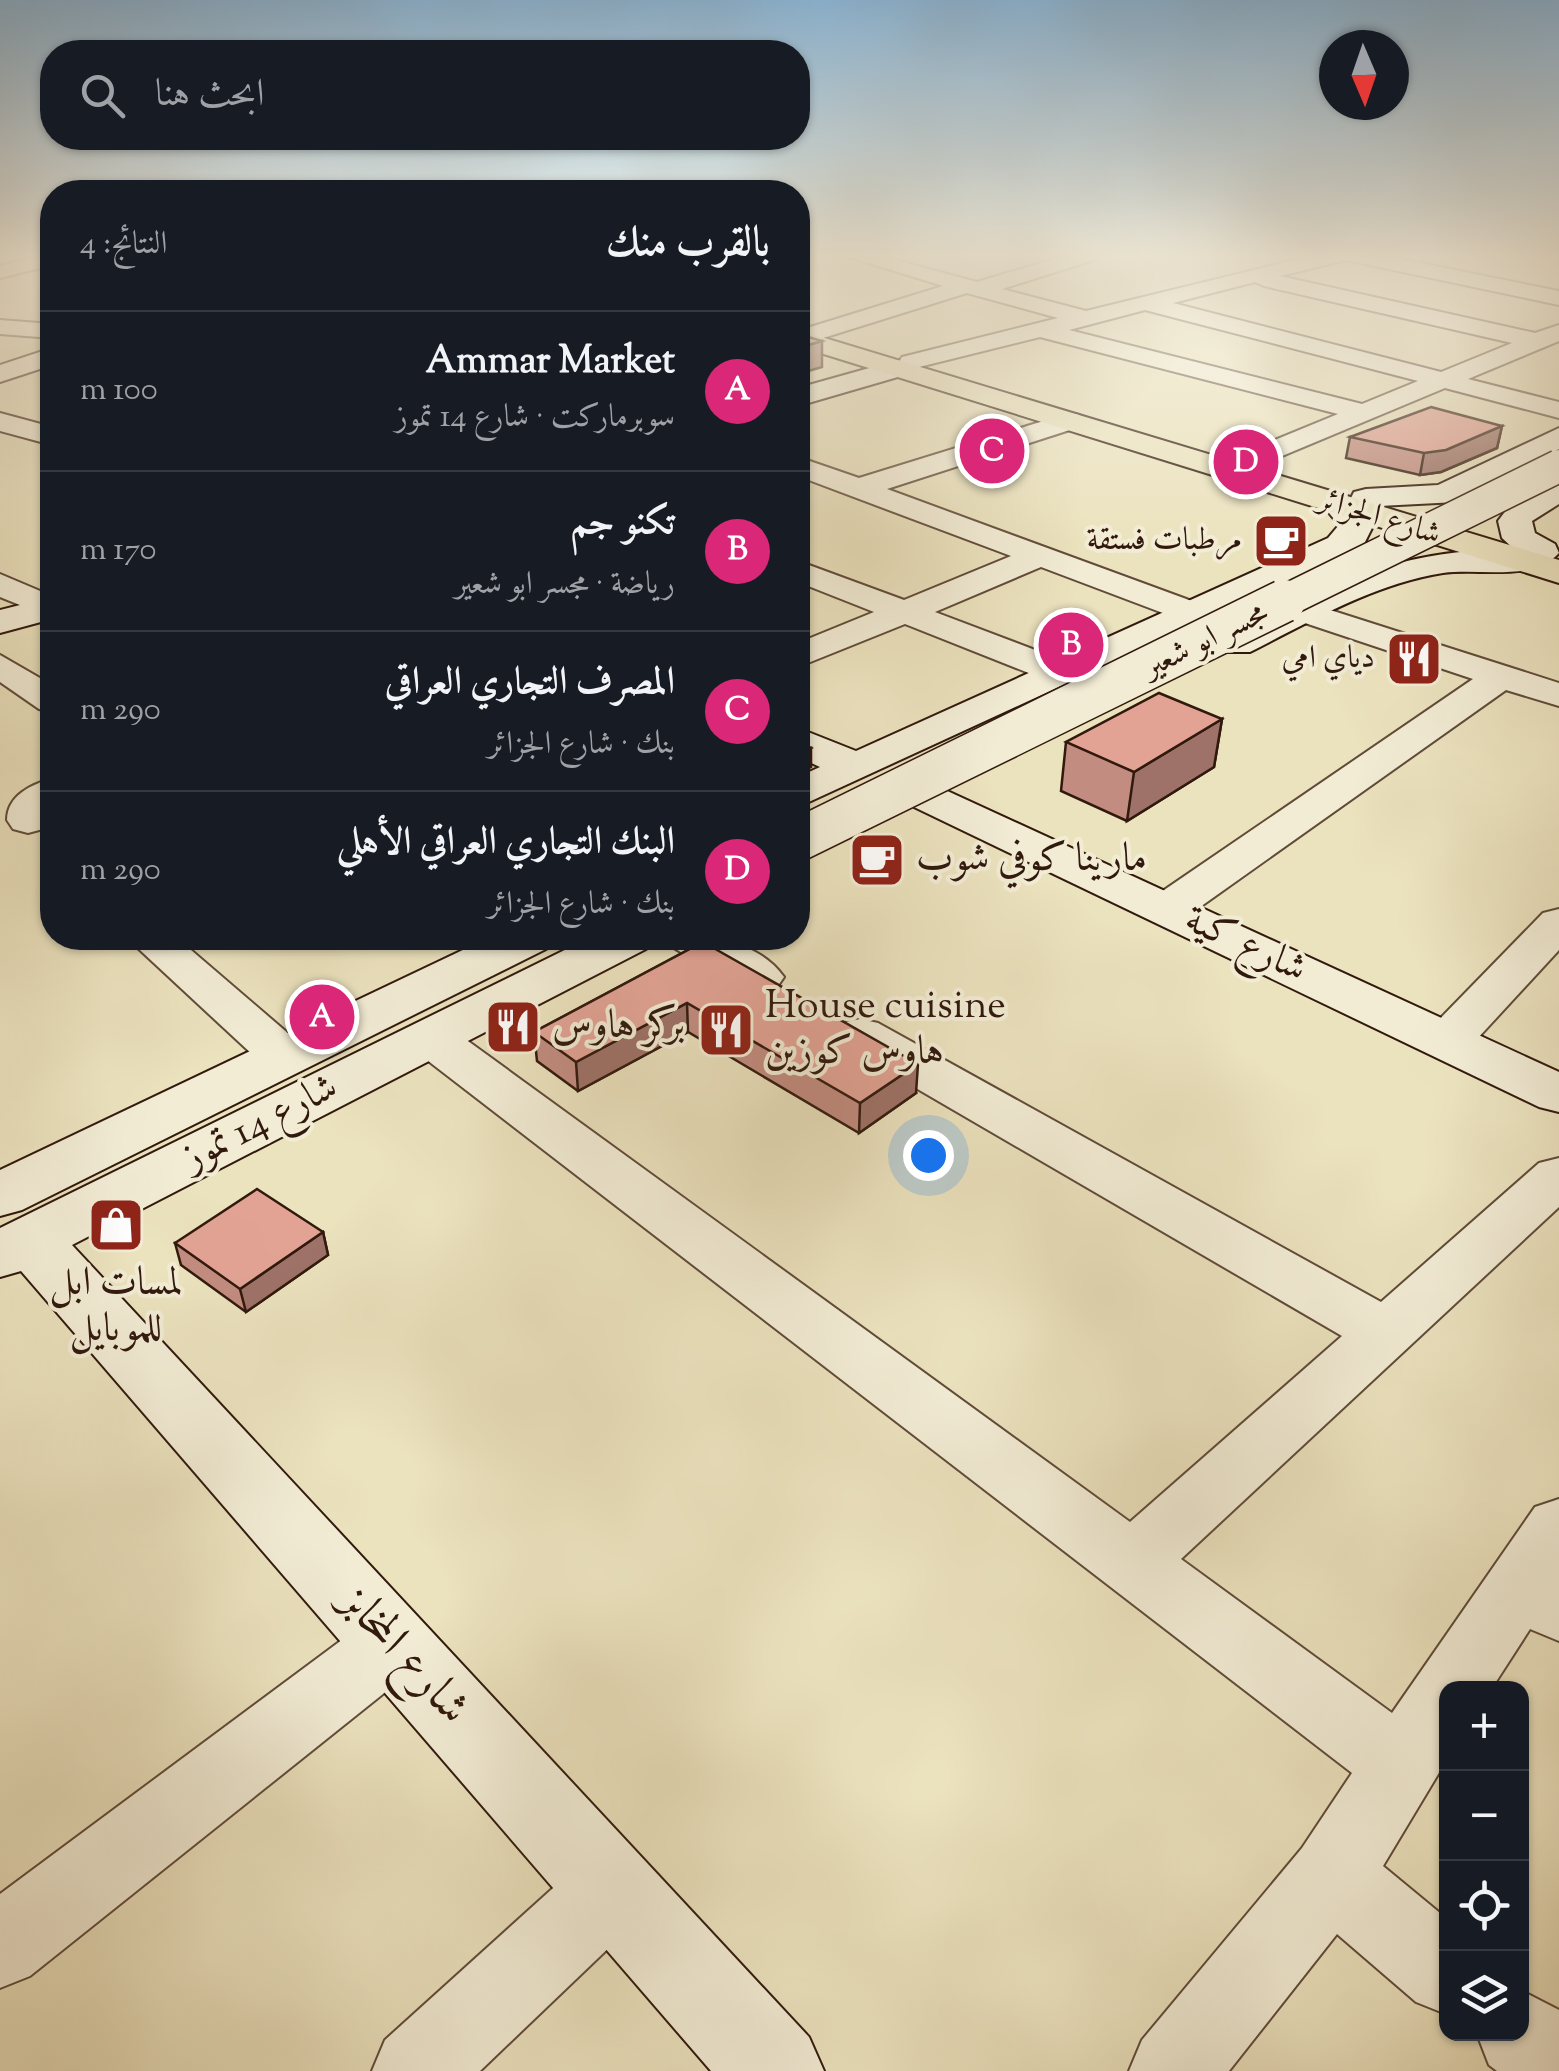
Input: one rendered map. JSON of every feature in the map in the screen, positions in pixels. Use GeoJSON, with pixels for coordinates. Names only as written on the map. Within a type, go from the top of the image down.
{"type":"FeatureCollection","features":[{"type":"Feature","properties":{"kind":"main road","name":"شارع الجزائر"},"geometry":{"type":"LineString","coordinates":[[862,352],[1349,517],[1546,560]]}},
{"type":"Feature","properties":{"kind":"main road"},"geometry":{"type":"LineString","coordinates":[[0,374],[40,360]]}},
{"type":"Feature","properties":{"kind":"main road","name":"شارع الجزائر"},"geometry":{"type":"LineString","coordinates":[[904,365],[1246,462],[1349,517]]}},
{"type":"Feature","properties":{"kind":"main road"},"geometry":{"type":"LineString","coordinates":[[810,393],[904,365]]}},
{"type":"Feature","properties":{"kind":"main road"},"geometry":{"type":"LineString","coordinates":[[0,422],[40,433]]}},
{"type":"Feature","properties":{"kind":"main road"},"geometry":{"type":"LineString","coordinates":[[810,788],[1196,614],[1349,517],[1456,491],[1559,437]]}},
{"type":"Feature","properties":{"kind":"main road","name":"مجسر ابو شعير"},"geometry":{"type":"LineString","coordinates":[[810,808],[1559,450]]}},
{"type":"Feature","properties":{"kind":"main road","name":"مجسر ابو شعير"},"geometry":{"type":"LineString","coordinates":[[810,834],[1559,466]]}},
{"type":"Feature","properties":{"kind":"main road"},"geometry":{"type":"LineString","coordinates":[[1456,491],[1459,502],[1479,509],[1544,499]]}},
{"type":"Feature","properties":{"kind":"main road"},"geometry":{"type":"LineString","coordinates":[[1544,499],[1515,521],[1514,530],[1546,560]]}},
{"type":"Feature","properties":{"kind":"main road"},"geometry":{"type":"LineString","coordinates":[[1349,517],[1373,540],[1404,546],[1416,558],[1408,566]]}},
{"type":"Feature","properties":{"kind":"main road"},"geometry":{"type":"LineString","coordinates":[[810,852],[930,797],[1302,611],[1408,566],[1444,560],[1546,560]]}},
{"type":"Feature","properties":{"kind":"main road"},"geometry":{"type":"LineString","coordinates":[[0,622],[40,611]]}},
{"type":"Feature","properties":{"kind":"main road"},"geometry":{"type":"LineString","coordinates":[[810,746],[854,766]]}},
{"type":"Feature","properties":{"kind":"main road","name":"شارع كية"},"geometry":{"type":"LineString","coordinates":[[930,797],[1559,1094]]}},
{"type":"Feature","properties":{"kind":"main road","name":"شارع 14 تموز"},"geometry":{"type":"LineString","coordinates":[[10,1230],[286,1058],[504,950]]}},
{"type":"Feature","properties":{"kind":"main road","name":"شارع 14 تموز"},"geometry":{"type":"LineString","coordinates":[[10,1230],[432,1039],[605,950]]}},
{"type":"Feature","properties":{"kind":"main road","name":"شارع المخابز"},"geometry":{"type":"LineString","coordinates":[[10,1230],[392,1644],[776,2071]]}},
{"type":"Feature","properties":{"kind":"street"},"geometry":{"type":"LineString","coordinates":[[904,365],[956,352]]}},
{"type":"Feature","properties":{"kind":"street"},"geometry":{"type":"LineString","coordinates":[[1126,352],[1365,413]]}},
{"type":"Feature","properties":{"kind":"street"},"geometry":{"type":"LineString","coordinates":[[1334,352],[1559,410]]}},
{"type":"Feature","properties":{"kind":"street"},"geometry":{"type":"LineString","coordinates":[[1246,462],[1513,352]]}},
{"type":"Feature","properties":{"kind":"street"},"geometry":{"type":"LineString","coordinates":[[859,488],[1069,422]]}},
{"type":"Feature","properties":{"kind":"street"},"geometry":{"type":"LineString","coordinates":[[810,470],[1196,614]]}},
{"type":"Feature","properties":{"kind":"street"},"geometry":{"type":"LineString","coordinates":[[810,651],[1040,556]]}},
{"type":"Feature","properties":{"kind":"street"},"geometry":{"type":"LineString","coordinates":[[810,577],[1066,674]]}},
{"type":"Feature","properties":{"kind":"street"},"geometry":{"type":"LineString","coordinates":[[0,584],[40,602]]}},
{"type":"Feature","properties":{"kind":"street"},"geometry":{"type":"LineString","coordinates":[[1302,611],[1559,695]]}},
{"type":"Feature","properties":{"kind":"street"},"geometry":{"type":"LineString","coordinates":[[0,666],[40,693]]}},
{"type":"Feature","properties":{"kind":"street"},"geometry":{"type":"LineString","coordinates":[[1167,909],[1502,676]]}},
{"type":"Feature","properties":{"kind":"street"},"geometry":{"type":"LineString","coordinates":[[1447,1041],[1559,923]]}},
{"type":"Feature","properties":{"kind":"street"},"geometry":{"type":"LineString","coordinates":[[164,950],[286,1058]]}},
{"type":"Feature","properties":{"kind":"street"},"geometry":{"type":"LineString","coordinates":[[711,950],[1386,1333]]}},
{"type":"Feature","properties":{"kind":"street"},"geometry":{"type":"LineString","coordinates":[[432,1039],[1401,1764]]}},
{"type":"Feature","properties":{"kind":"street"},"geometry":{"type":"LineString","coordinates":[[1132,1562],[1559,1176]]}},
{"type":"Feature","properties":{"kind":"street"},"geometry":{"type":"LineString","coordinates":[[1459,1681],[1539,1597],[1559,1527]]}},
{"type":"Feature","properties":{"kind":"street"},"geometry":{"type":"LineString","coordinates":[[0,1946],[392,1644]]}},
{"type":"Feature","properties":{"kind":"street"},"geometry":{"type":"LineString","coordinates":[[1173,2071],[1331,1876],[1439,1707]]}},
{"type":"Feature","properties":{"kind":"street"},"geometry":{"type":"LineString","coordinates":[[1331,1876],[1439,1966]]}},
{"type":"Feature","properties":{"kind":"street"},"geometry":{"type":"LineString","coordinates":[[416,2071],[612,1889]]}},
{"type":"Feature","properties":{"kind":"street"},"geometry":{"type":"LineString","coordinates":[[1529,2041],[1559,2066]]}},
{"type":"Feature","properties":{"kind":"building"},"geometry":{"type":"Polygon","coordinates":[[[1431,407],[1502,426],[1446,450],[1424,453],[1350,437],[1431,407]]]}},
{"type":"Feature","properties":{"kind":"building"},"geometry":{"type":"Polygon","coordinates":[[[1159,693],[1222,719],[1134,772],[1066,742],[1159,693]]]}},
{"type":"Feature","properties":{"kind":"building"},"geometry":{"type":"Polygon","coordinates":[[[688,950],[717,950],[918,1064],[860,1103],[687,1003],[576,1062],[534,1032],[688,950]]]}},
{"type":"Feature","properties":{"kind":"building"},"geometry":{"type":"Polygon","coordinates":[[[257,1189],[323,1232],[240,1289],[175,1243],[257,1189]]]}},
{"type":"Feature","properties":{"kind":"place","name":"المصرف التجاري العراقي"},"geometry":{"type":"Point","coordinates":[992,451]}},
{"type":"Feature","properties":{"kind":"place","name":"البنك التجاري العراقي الأهلي"},"geometry":{"type":"Point","coordinates":[1246,462]}},
{"type":"Feature","properties":{"kind":"place","name":"مرطبات فستقة"},"geometry":{"type":"Point","coordinates":[1281,541]}},
{"type":"Feature","properties":{"kind":"place","name":"تكنو جم"},"geometry":{"type":"Point","coordinates":[1071,645]}},
{"type":"Feature","properties":{"kind":"place","name":"دياي امي"},"geometry":{"type":"Point","coordinates":[1414,659]}},
{"type":"Feature","properties":{"kind":"place","name":"مارينا كوفي شوب"},"geometry":{"type":"Point","coordinates":[877,860]}},
{"type":"Feature","properties":{"kind":"place","name":"Ammar Market"},"geometry":{"type":"Point","coordinates":[322,1017]}},
{"type":"Feature","properties":{"kind":"place","name":"بركر هاوس"},"geometry":{"type":"Point","coordinates":[513,1027]}},
{"type":"Feature","properties":{"kind":"place","name":"House cuisine هاوس كوزين"},"geometry":{"type":"Point","coordinates":[726,1030]}},
{"type":"Feature","properties":{"kind":"place","name":"لمسات ابل للموبايل"},"geometry":{"type":"Point","coordinates":[116,1225]}}]}
